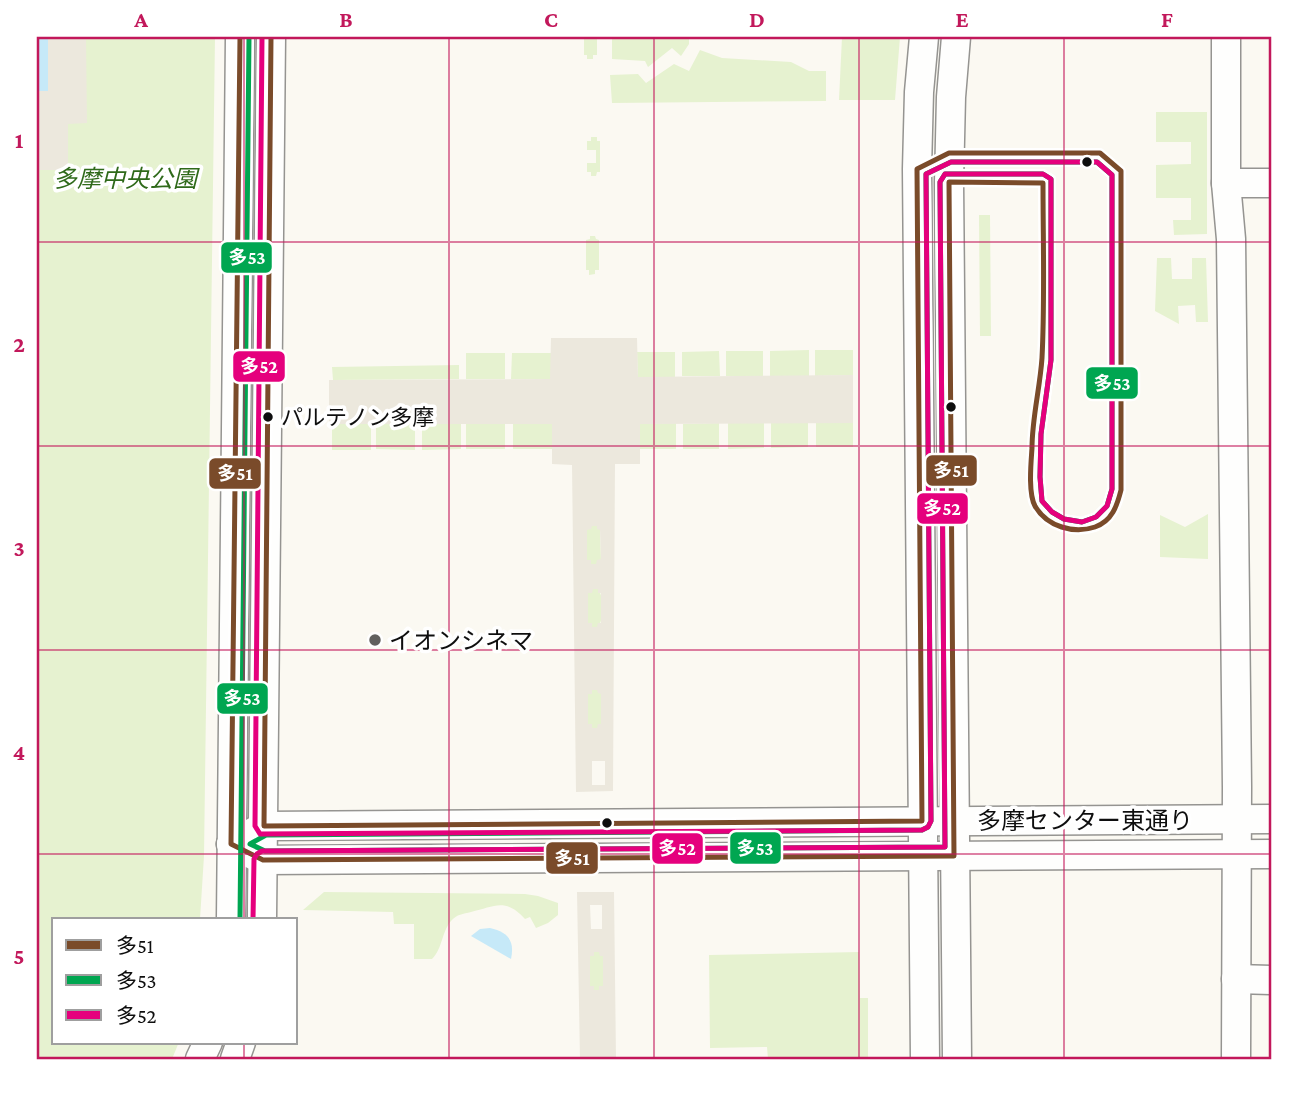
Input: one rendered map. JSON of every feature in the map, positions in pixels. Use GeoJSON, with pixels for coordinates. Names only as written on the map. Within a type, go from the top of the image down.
{"type":"FeatureCollection","features":[{"type":"Feature","properties":{"kind":"street"},"geometry":{"type":"LineString","coordinates":[[231,918],[240,37]]}},
{"type":"Feature","properties":{"kind":"street"},"geometry":{"type":"LineString","coordinates":[[262,918],[271,37]]}},
{"type":"Feature","properties":{"kind":"street"},"geometry":{"type":"LineString","coordinates":[[924,37],[917,169],[925,1059]]}},
{"type":"Feature","properties":{"kind":"street"},"geometry":{"type":"LineString","coordinates":[[956,37],[949,153],[957,1059]]}},
{"type":"Feature","properties":{"kind":"street"},"geometry":{"type":"LineString","coordinates":[[1226,37],[1226,183],[1231,239],[1236,1059]]}},
{"type":"Feature","properties":{"kind":"street"},"geometry":{"type":"LineString","coordinates":[[1226,183],[1271,183]]}},
{"type":"Feature","properties":{"kind":"street","name":"多摩センター東通り"},"geometry":{"type":"LineString","coordinates":[[232,844],[264,826],[1271,818]]}},
{"type":"Feature","properties":{"kind":"street"},"geometry":{"type":"LineString","coordinates":[[232,844],[263,860]]}},
{"type":"Feature","properties":{"kind":"street","name":"多摩センター東通り"},"geometry":{"type":"LineString","coordinates":[[263,860],[1271,854]]}},
{"type":"Feature","properties":{"kind":"street"},"geometry":{"type":"LineString","coordinates":[[1236,979],[1271,980]]}},
{"type":"Feature","properties":{"kind":"green space","name":"多摩中央公園"},"geometry":{"type":"Polygon","coordinates":[[[37,37],[215,37],[204,856],[200,918],[52,918],[52,1044],[178,1044],[172,1059],[37,1059],[37,37]]]}},
{"type":"Feature","properties":{"kind":"green space"},"geometry":{"type":"Polygon","coordinates":[[[584,37],[597,37],[597,55],[593,55],[593,59],[587,59],[587,55],[584,55],[584,37]]]}},
{"type":"Feature","properties":{"kind":"green space"},"geometry":{"type":"Polygon","coordinates":[[[612,37],[689,37],[689,44],[681,56],[672,48],[648,67],[645,61],[612,59],[612,37]]]}},
{"type":"Feature","properties":{"kind":"green space"},"geometry":{"type":"Polygon","coordinates":[[[842,37],[900,37],[895,100],[839,100],[842,37]]]}},
{"type":"Feature","properties":{"kind":"green space"},"geometry":{"type":"Polygon","coordinates":[[[700,50],[722,58],[791,62],[809,71],[826,71],[826,101],[612,103],[610,75],[638,74],[646,83],[674,64],[689,71],[700,50]]]}},
{"type":"Feature","properties":{"kind":"green space"},"geometry":{"type":"Polygon","coordinates":[[[1156,112],[1207,112],[1207,234],[1174,235],[1173,220],[1191,220],[1191,198],[1156,198],[1156,165],[1191,164],[1191,142],[1156,142],[1156,112]]]}},
{"type":"Feature","properties":{"kind":"green space"},"geometry":{"type":"Polygon","coordinates":[[[591,137],[597,137],[597,141],[600,141],[600,172],[597,172],[596,176],[587,172],[587,163],[596,163],[596,150],[587,150],[587,141],[591,141],[591,137]]]}},
{"type":"Feature","properties":{"kind":"green space"},"geometry":{"type":"Polygon","coordinates":[[[979,215],[990,215],[991,336],[980,336],[979,215]]]}},
{"type":"Feature","properties":{"kind":"green space"},"geometry":{"type":"Polygon","coordinates":[[[590,236],[599,240],[599,270],[589,275],[589,270],[586,270],[586,240],[590,239],[590,236]]]}},
{"type":"Feature","properties":{"kind":"green space"},"geometry":{"type":"Polygon","coordinates":[[[1157,258],[1171,258],[1172,279],[1192,279],[1192,258],[1206,258],[1208,322],[1196,322],[1195,305],[1178,306],[1179,324],[1155,311],[1157,258]]]}},
{"type":"Feature","properties":{"kind":"green space"},"geometry":{"type":"Polygon","coordinates":[[[809,350],[809,376],[770,376],[770,351],[809,350]]]}},
{"type":"Feature","properties":{"kind":"green space"},"geometry":{"type":"Polygon","coordinates":[[[815,350],[853,350],[853,375],[815,376],[815,350]]]}},
{"type":"Feature","properties":{"kind":"green space"},"geometry":{"type":"Polygon","coordinates":[[[719,351],[720,376],[682,376],[682,352],[719,351]]]}},
{"type":"Feature","properties":{"kind":"green space"},"geometry":{"type":"Polygon","coordinates":[[[726,351],[763,351],[763,376],[726,376],[726,351]]]}},
{"type":"Feature","properties":{"kind":"green space"},"geometry":{"type":"Polygon","coordinates":[[[637,352],[675,352],[675,377],[638,377],[637,352]]]}},
{"type":"Feature","properties":{"kind":"green space"},"geometry":{"type":"Polygon","coordinates":[[[466,353],[505,353],[505,379],[466,379],[466,353]]]}},
{"type":"Feature","properties":{"kind":"green space"},"geometry":{"type":"Polygon","coordinates":[[[512,353],[551,353],[551,379],[511,379],[512,353]]]}},
{"type":"Feature","properties":{"kind":"green space"},"geometry":{"type":"Polygon","coordinates":[[[459,365],[459,379],[333,380],[332,367],[459,365]]]}},
{"type":"Feature","properties":{"kind":"green space"},"geometry":{"type":"Polygon","coordinates":[[[513,423],[552,423],[553,449],[513,449],[513,423]]]}},
{"type":"Feature","properties":{"kind":"green space"},"geometry":{"type":"Polygon","coordinates":[[[676,423],[676,449],[639,449],[639,424],[676,423]]]}},
{"type":"Feature","properties":{"kind":"green space"},"geometry":{"type":"Polygon","coordinates":[[[719,423],[719,449],[683,449],[683,424],[719,423]]]}},
{"type":"Feature","properties":{"kind":"green space"},"geometry":{"type":"Polygon","coordinates":[[[728,423],[764,423],[764,448],[728,449],[728,423]]]}},
{"type":"Feature","properties":{"kind":"green space"},"geometry":{"type":"Polygon","coordinates":[[[771,423],[808,423],[808,447],[771,448],[771,423]]]}},
{"type":"Feature","properties":{"kind":"green space"},"geometry":{"type":"Polygon","coordinates":[[[816,423],[853,423],[853,447],[816,447],[816,423]]]}},
{"type":"Feature","properties":{"kind":"green space"},"geometry":{"type":"Polygon","coordinates":[[[332,424],[371,424],[371,450],[332,450],[332,424]]]}},
{"type":"Feature","properties":{"kind":"green space"},"geometry":{"type":"Polygon","coordinates":[[[376,424],[415,424],[415,450],[376,449],[376,424]]]}},
{"type":"Feature","properties":{"kind":"green space"},"geometry":{"type":"Polygon","coordinates":[[[422,424],[461,424],[461,449],[422,450],[422,424]]]}},
{"type":"Feature","properties":{"kind":"green space"},"geometry":{"type":"Polygon","coordinates":[[[466,424],[505,424],[505,449],[466,449],[466,424]]]}},
{"type":"Feature","properties":{"kind":"green space"},"geometry":{"type":"Polygon","coordinates":[[[1208,514],[1208,559],[1160,557],[1160,515],[1185,527],[1208,514]]]}},
{"type":"Feature","properties":{"kind":"green space"},"geometry":{"type":"Polygon","coordinates":[[[591,526],[600,529],[601,560],[597,564],[591,564],[587,560],[587,529],[591,526]]]}},
{"type":"Feature","properties":{"kind":"green space"},"geometry":{"type":"Polygon","coordinates":[[[592,589],[598,589],[602,602],[598,627],[592,627],[588,623],[588,593],[592,589]]]}},
{"type":"Feature","properties":{"kind":"green space"},"geometry":{"type":"Polygon","coordinates":[[[592,690],[601,693],[601,724],[598,728],[592,728],[588,724],[588,694],[592,690]]]}},
{"type":"Feature","properties":{"kind":"green space"},"geometry":{"type":"Polygon","coordinates":[[[324,892],[525,894],[558,903],[558,915],[536,928],[530,917],[525,919],[505,906],[493,906],[460,915],[448,926],[432,959],[414,959],[414,924],[394,924],[393,912],[303,910],[324,892]]]}},
{"type":"Feature","properties":{"kind":"green space"},"geometry":{"type":"Polygon","coordinates":[[[594,952],[600,952],[603,956],[603,986],[600,990],[594,990],[590,986],[590,956],[594,952]]]}},
{"type":"Feature","properties":{"kind":"green space"},"geometry":{"type":"Polygon","coordinates":[[[859,952],[860,998],[868,998],[868,1059],[768,1059],[767,1047],[710,1048],[709,955],[859,952]]]}},
{"type":"Feature","properties":{"kind":"shaded area"},"geometry":{"type":"Polygon","coordinates":[[[48,37],[86,37],[87,123],[68,124],[68,170],[37,170],[37,91],[48,90],[48,37]]]}},
{"type":"Feature","properties":{"kind":"shaded area"},"geometry":{"type":"Polygon","coordinates":[[[551,338],[637,338],[638,377],[853,375],[853,423],[640,424],[640,464],[615,464],[613,791],[576,792],[572,465],[552,464],[552,424],[329,424],[329,380],[550,379],[551,338]],[[592,526],[587,530],[587,560],[596,564],[597,560],[601,559],[600,530],[597,526],[592,526]],[[593,589],[592,593],[588,593],[588,623],[597,627],[598,623],[601,623],[601,593],[598,593],[598,589],[593,589]],[[592,690],[592,694],[588,694],[588,724],[597,728],[598,724],[601,724],[601,694],[592,690]],[[592,761],[592,785],[605,785],[605,761],[592,761]]]}},
{"type":"Feature","properties":{"kind":"shaded area"},"geometry":{"type":"Polygon","coordinates":[[[577,892],[614,892],[616,1059],[580,1059],[577,892]],[[590,905],[591,929],[602,929],[602,905],[590,905]],[[594,952],[594,956],[590,956],[590,986],[599,990],[599,986],[603,986],[603,956],[594,952]]]}},
{"type":"Feature","properties":{"kind":"water"},"geometry":{"type":"Polygon","coordinates":[[[37,37],[48,37],[48,91],[37,91],[37,37]]]}},
{"type":"Feature","properties":{"kind":"water"},"geometry":{"type":"Polygon","coordinates":[[[490,928],[509,938],[512,947],[511,959],[471,936],[480,929],[490,928]]]}},
{"type":"Feature","properties":{"kind":"transit line","name":"多51"},"geometry":{"type":"LineString","coordinates":[[240,37],[231,844],[263,860],[954,856],[949,182],[1043,183],[1043,336],[1032,437],[1031,494],[1035,506],[1046,519],[1062,527],[1078,530],[1095,527],[1106,521],[1121,490],[1121,171],[1100,153],[949,153],[917,169],[922,821],[264,826],[271,37]]}},
{"type":"Feature","properties":{"kind":"transit line","name":"多53"},"geometry":{"type":"LineString","coordinates":[[240,918],[249,37]]}},
{"type":"Feature","properties":{"kind":"transit line","name":"多52"},"geometry":{"type":"LineString","coordinates":[[253,918],[254,859],[262,851],[945,847],[940,182],[945,174],[1043,174],[1051,179],[1051,360],[1041,434],[1042,501],[1052,512],[1064,519],[1082,522],[1096,517],[1107,506],[1112,489],[1112,175],[1097,162],[951,162],[926,174],[931,821],[928,827],[922,830],[260,834],[255,826],[262,37]]}},
{"type":"Feature","properties":{"kind":"transit line","name":"多53"},"geometry":{"type":"LineString","coordinates":[[951,162],[1097,162],[1112,175],[1112,489],[1107,506],[1096,517],[1082,522],[1064,519],[1052,512],[1042,501],[1041,434],[1051,360],[1051,179],[1043,174],[945,174],[940,182],[945,847],[265,851],[250,844],[266,835],[922,830],[928,827],[931,821],[926,174],[951,162]]}},
{"type":"Feature","properties":{"kind":"place","name":"パルテノン多摩"},"geometry":{"type":"Point","coordinates":[268,417]}},
{"type":"Feature","properties":{"kind":"place","name":"イオンシネマ"},"geometry":{"type":"Point","coordinates":[375,640]}}]}
